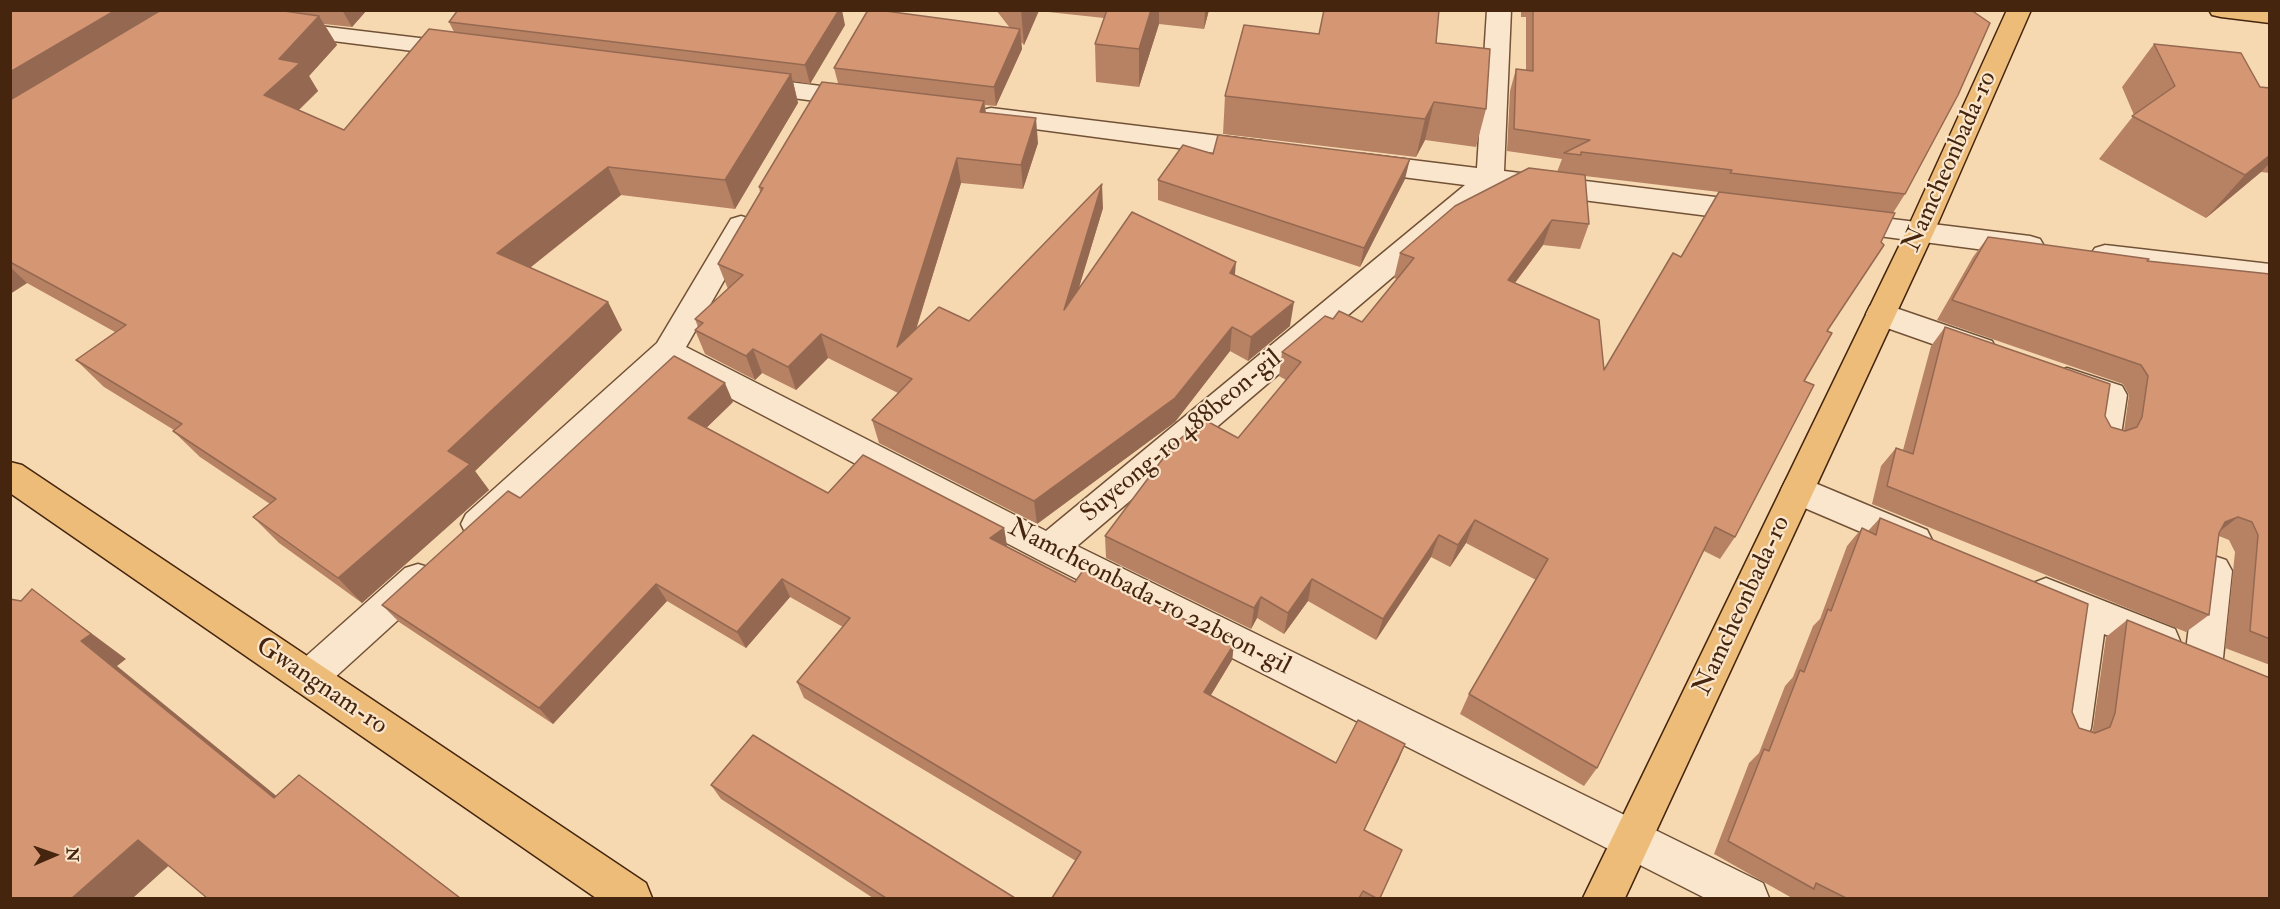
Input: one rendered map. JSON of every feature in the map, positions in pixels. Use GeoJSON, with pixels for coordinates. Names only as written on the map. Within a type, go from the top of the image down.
{"type":"FeatureCollection","features":[{"type":"Feature","properties":{"kind":"main road","name":"Namcheonbada-ro"},"geometry":{"type":"LineString","coordinates":[[1604,898],[1920,232],[2019,10]]}},
{"type":"Feature","properties":{"kind":"main road"},"geometry":{"type":"LineString","coordinates":[[2221,10],[2270,16]]}},
{"type":"Feature","properties":{"kind":"main road","name":"Gwangnam-ro"},"geometry":{"type":"LineString","coordinates":[[10,475],[631,898]]}},
{"type":"Feature","properties":{"kind":"street"},"geometry":{"type":"LineString","coordinates":[[1490,179],[1500,10]]}},
{"type":"Feature","properties":{"kind":"street"},"geometry":{"type":"LineString","coordinates":[[258,26],[480,52]]}},
{"type":"Feature","properties":{"kind":"street"},"geometry":{"type":"LineString","coordinates":[[801,124],[836,66]]}},
{"type":"Feature","properties":{"kind":"street"},"geometry":{"type":"LineString","coordinates":[[726,82],[890,103]]}},
{"type":"Feature","properties":{"kind":"street"},"geometry":{"type":"LineString","coordinates":[[972,113],[1290,154]]}},
{"type":"Feature","properties":{"kind":"street"},"geometry":{"type":"LineString","coordinates":[[1337,160],[1781,215]]}},
{"type":"Feature","properties":{"kind":"street","name":"Suyeong-ro 488beon-gil"},"geometry":{"type":"LineString","coordinates":[[1049,549],[1490,179]]}},
{"type":"Feature","properties":{"kind":"street"},"geometry":{"type":"LineString","coordinates":[[308,678],[668,351],[759,196]]}},
{"type":"Feature","properties":{"kind":"street"},"geometry":{"type":"LineString","coordinates":[[1815,219],[2270,275]]}},
{"type":"Feature","properties":{"kind":"street"},"geometry":{"type":"LineString","coordinates":[[1881,314],[2013,360]]}},
{"type":"Feature","properties":{"kind":"street","name":"Namcheonbada-ro 22beon-gil"},"geometry":{"type":"LineString","coordinates":[[668,351],[1049,549],[1748,898]]}},
{"type":"Feature","properties":{"kind":"street"},"geometry":{"type":"LineString","coordinates":[[2045,372],[2111,395],[2105,435]]}},
{"type":"Feature","properties":{"kind":"street"},"geometry":{"type":"LineString","coordinates":[[1798,490],[1941,551]]}},
{"type":"Feature","properties":{"kind":"street"},"geometry":{"type":"LineString","coordinates":[[2204,658],[2216,552]]}},
{"type":"Feature","properties":{"kind":"street"},"geometry":{"type":"LineString","coordinates":[[2015,581],[2236,671]]}},
{"type":"Feature","properties":{"kind":"street"},"geometry":{"type":"LineString","coordinates":[[2072,729],[2089,611]]}},
{"type":"Feature","properties":{"kind":"building"},"geometry":{"type":"Polygon","coordinates":[[[10,10],[116,10],[10,72],[10,10]]]}},
{"type":"Feature","properties":{"kind":"building"},"geometry":{"type":"Polygon","coordinates":[[[161,10],[277,10],[319,16],[279,59],[300,63],[264,95],[344,130],[429,29],[791,74],[725,180],[608,167],[497,253],[608,302],[448,451],[470,464],[338,578],[253,517],[276,499],[173,431],[182,424],[76,360],[126,325],[10,262],[10,100],[161,10]]]}},
{"type":"Feature","properties":{"kind":"building"},"geometry":{"type":"Polygon","coordinates":[[[458,10],[839,10],[805,65],[449,22],[458,10]]]}},
{"type":"Feature","properties":{"kind":"building"},"geometry":{"type":"Polygon","coordinates":[[[868,10],[1020,29],[994,87],[834,68],[868,10]]]}},
{"type":"Feature","properties":{"kind":"building"},"geometry":{"type":"Polygon","coordinates":[[[1107,10],[1151,10],[1139,49],[1095,44],[1107,10]]]}},
{"type":"Feature","properties":{"kind":"building"},"geometry":{"type":"Polygon","coordinates":[[[1324,10],[1439,10],[1436,43],[1490,49],[1486,109],[1434,102],[1425,119],[1225,96],[1244,25],[1319,34],[1324,10]]]}},
{"type":"Feature","properties":{"kind":"building"},"geometry":{"type":"Polygon","coordinates":[[[1533,10],[1971,10],[1990,23],[1958,95],[1905,194],[1730,173],[1732,170],[1581,152],[1581,155],[1564,153],[1590,140],[1514,129],[1516,69],[1533,71],[1533,10]]]}},
{"type":"Feature","properties":{"kind":"building"},"geometry":{"type":"Polygon","coordinates":[[[2154,44],[2241,53],[2260,87],[2270,88],[2270,155],[2245,175],[2132,116],[2175,86],[2154,44]]]}},
{"type":"Feature","properties":{"kind":"building"},"geometry":{"type":"Polygon","coordinates":[[[822,82],[984,101],[980,112],[1036,118],[1021,165],[957,158],[897,347],[939,307],[969,321],[1102,184],[1064,310],[1132,212],[1236,262],[1230,273],[1294,302],[1251,337],[1232,327],[1175,398],[1034,501],[872,420],[912,379],[821,334],[788,367],[753,349],[746,356],[695,330],[703,323],[695,319],[743,275],[718,264],[763,188],[759,187],[822,82]]]}},
{"type":"Feature","properties":{"kind":"building"},"geometry":{"type":"Polygon","coordinates":[[[1218,135],[1410,159],[1364,248],[1158,180],[1183,145],[1213,154],[1218,135]]]}},
{"type":"Feature","properties":{"kind":"building"},"geometry":{"type":"Polygon","coordinates":[[[1529,168],[1585,175],[1589,224],[1552,220],[1508,280],[1599,320],[1604,370],[1673,253],[1681,257],[1719,192],[1895,213],[1881,242],[1884,245],[1827,331],[1832,333],[1804,381],[1814,385],[1735,537],[1715,527],[1597,768],[1469,694],[1548,559],[1475,520],[1458,545],[1439,535],[1383,619],[1312,579],[1288,613],[1261,597],[1254,608],[1105,536],[1173,445],[1203,419],[1238,438],[1301,362],[1282,352],[1325,316],[1333,319],[1339,311],[1362,322],[1414,258],[1400,253],[1455,206],[1529,168]]]}},
{"type":"Feature","properties":{"kind":"building"},"geometry":{"type":"Polygon","coordinates":[[[1988,237],[2149,259],[2147,261],[2270,274],[2270,639],[2250,631],[2258,535],[2252,522],[2238,517],[2225,522],[2219,533],[2209,615],[1887,486],[1896,448],[1913,454],[1945,327],[2110,384],[2105,416],[2111,427],[2125,431],[2137,427],[2142,417],[2148,376],[2141,365],[1952,300],[1988,237]]]}},
{"type":"Feature","properties":{"kind":"building"},"geometry":{"type":"Polygon","coordinates":[[[674,356],[725,383],[688,418],[828,493],[863,455],[1004,528],[990,538],[1075,582],[1084,569],[1234,644],[1204,692],[1336,763],[1358,720],[1405,744],[1364,830],[1402,850],[1380,898],[1363,891],[1359,898],[1052,898],[1081,852],[797,682],[850,618],[782,579],[737,632],[656,584],[539,708],[382,605],[508,491],[520,498],[674,356]]]}},
{"type":"Feature","properties":{"kind":"building"},"geometry":{"type":"Polygon","coordinates":[[[1880,518],[2088,604],[2072,712],[2079,728],[2095,733],[2110,727],[2115,713],[2127,620],[2270,678],[2270,898],[1846,898],[1816,883],[1814,889],[1728,841],[1764,749],[1769,751],[1800,670],[1804,672],[1828,609],[1831,611],[1862,528],[1876,535],[1880,518]]]}},
{"type":"Feature","properties":{"kind":"building"},"geometry":{"type":"Polygon","coordinates":[[[32,589],[91,634],[81,641],[274,798],[299,775],[460,898],[207,898],[138,840],[72,898],[10,898],[10,599],[21,601],[32,589]]]}},
{"type":"Feature","properties":{"kind":"building"},"geometry":{"type":"Polygon","coordinates":[[[753,735],[1015,898],[886,898],[711,785],[753,735]]]}}]}
